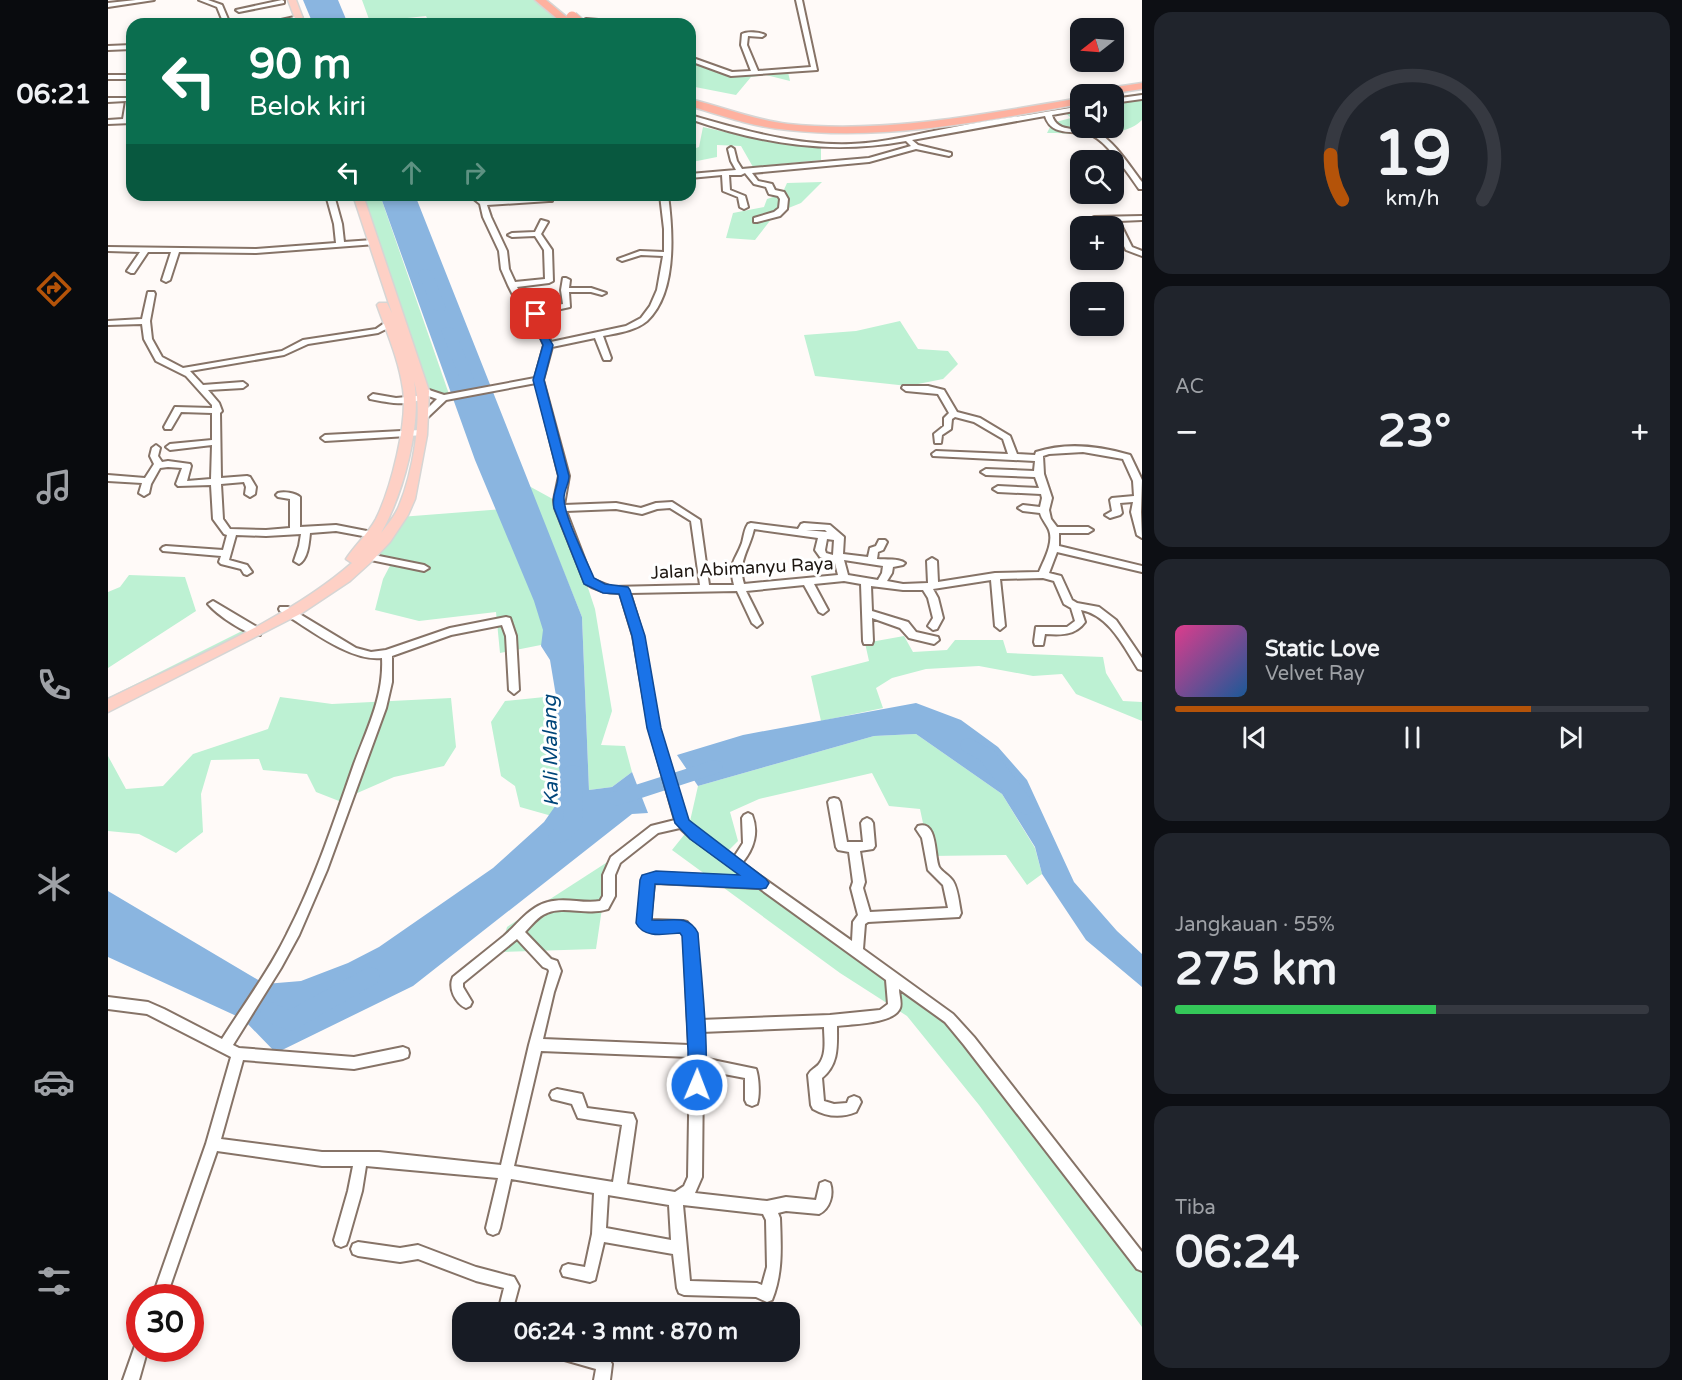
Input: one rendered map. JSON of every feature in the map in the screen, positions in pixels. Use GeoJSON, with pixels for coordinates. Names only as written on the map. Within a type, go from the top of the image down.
{"type":"FeatureCollection","features":[{"type":"Feature","properties":{"kind":"highway"},"geometry":{"type":"LineString","coordinates":[[540,0],[565,18]]}},
{"type":"Feature","properties":{"kind":"highway"},"geometry":{"type":"LineString","coordinates":[[550,0],[567,18]]}},
{"type":"Feature","properties":{"kind":"highway"},"geometry":{"type":"LineString","coordinates":[[1124,89],[1142,86]]}},
{"type":"Feature","properties":{"kind":"highway"},"geometry":{"type":"LineString","coordinates":[[1124,93],[1142,90]]}},
{"type":"Feature","properties":{"kind":"highway"},"geometry":{"type":"LineString","coordinates":[[696,94],[766,112],[857,121],[931,119],[1070,98]]}},
{"type":"Feature","properties":{"kind":"highway"},"geometry":{"type":"LineString","coordinates":[[696,104],[775,124],[837,132],[927,126],[1070,103]]}},
{"type":"Feature","properties":{"kind":"main road"},"geometry":{"type":"LineString","coordinates":[[285,1],[298,18]]}},
{"type":"Feature","properties":{"kind":"main road"},"geometry":{"type":"LineString","coordinates":[[285,1],[289,18]]}},
{"type":"Feature","properties":{"kind":"main road"},"geometry":{"type":"LineString","coordinates":[[350,201],[368,243]]}},
{"type":"Feature","properties":{"kind":"main road"},"geometry":{"type":"LineString","coordinates":[[288,611],[380,536],[402,514],[413,483],[424,416],[390,317],[368,243],[359,201]]}},
{"type":"Feature","properties":{"kind":"main road"},"geometry":{"type":"LineString","coordinates":[[108,706],[326,591],[369,557],[380,536],[398,483],[406,434],[419,396]]}},
{"type":"Feature","properties":{"kind":"main road"},"geometry":{"type":"LineString","coordinates":[[398,483],[413,483]]}},
{"type":"Feature","properties":{"kind":"main road"},"geometry":{"type":"LineString","coordinates":[[108,697],[252,630]]}},
{"type":"Feature","properties":{"kind":"street"},"geometry":{"type":"LineString","coordinates":[[108,5],[151,0]]}},
{"type":"Feature","properties":{"kind":"street"},"geometry":{"type":"LineString","coordinates":[[202,0],[220,6],[225,18]]}},
{"type":"Feature","properties":{"kind":"street"},"geometry":{"type":"LineString","coordinates":[[696,61],[726,73],[815,69],[799,0]]}},
{"type":"Feature","properties":{"kind":"street"},"geometry":{"type":"LineString","coordinates":[[239,10],[285,1]]}},
{"type":"Feature","properties":{"kind":"street"},"geometry":{"type":"LineString","coordinates":[[755,72],[744,45],[745,34],[762,35]]}},
{"type":"Feature","properties":{"kind":"street"},"geometry":{"type":"LineString","coordinates":[[108,48],[126,47]]}},
{"type":"Feature","properties":{"kind":"street"},"geometry":{"type":"LineString","coordinates":[[108,77],[126,76]]}},
{"type":"Feature","properties":{"kind":"street"},"geometry":{"type":"LineString","coordinates":[[1124,99],[1142,97]]}},
{"type":"Feature","properties":{"kind":"street"},"geometry":{"type":"LineString","coordinates":[[108,100],[126,98]]}},
{"type":"Feature","properties":{"kind":"street"},"geometry":{"type":"LineString","coordinates":[[696,119],[730,129],[821,145],[861,145],[1070,110]]}},
{"type":"Feature","properties":{"kind":"street"},"geometry":{"type":"LineString","coordinates":[[1048,114],[1051,122],[1059,128],[1090,132],[1100,136],[1142,186]]}},
{"type":"Feature","properties":{"kind":"street"},"geometry":{"type":"LineString","coordinates":[[108,122],[126,121]]}},
{"type":"Feature","properties":{"kind":"street"},"geometry":{"type":"LineString","coordinates":[[907,138],[916,147]]}},
{"type":"Feature","properties":{"kind":"street"},"geometry":{"type":"LineString","coordinates":[[696,176],[869,160],[916,147],[949,154]]}},
{"type":"Feature","properties":{"kind":"street"},"geometry":{"type":"LineString","coordinates":[[731,149],[734,161],[745,173],[756,183],[769,186],[772,192],[781,194],[784,199],[783,209],[777,214],[757,220]]}},
{"type":"Feature","properties":{"kind":"street"},"geometry":{"type":"LineString","coordinates":[[726,165],[727,191],[741,196],[744,207]]}},
{"type":"Feature","properties":{"kind":"street"},"geometry":{"type":"LineString","coordinates":[[332,201],[338,224],[340,244]]}},
{"type":"Feature","properties":{"kind":"street"},"geometry":{"type":"LineString","coordinates":[[373,397],[391,401],[419,396],[447,397],[538,380],[548,345],[512,285],[505,269],[503,251],[487,217],[483,202],[505,201]]}},
{"type":"Feature","properties":{"kind":"street"},"geometry":{"type":"LineString","coordinates":[[548,345],[640,324],[647,316],[664,282],[668,232],[665,201]]}},
{"type":"Feature","properties":{"kind":"street"},"geometry":{"type":"LineString","coordinates":[[1124,219],[1142,218]]}},
{"type":"Feature","properties":{"kind":"street"},"geometry":{"type":"LineString","coordinates":[[537,234],[544,222]]}},
{"type":"Feature","properties":{"kind":"street"},"geometry":{"type":"LineString","coordinates":[[512,285],[549,281],[548,250],[537,234]]}},
{"type":"Feature","properties":{"kind":"street"},"geometry":{"type":"LineString","coordinates":[[512,235],[537,234]]}},
{"type":"Feature","properties":{"kind":"street"},"geometry":{"type":"LineString","coordinates":[[1124,238],[1129,248],[1142,254]]}},
{"type":"Feature","properties":{"kind":"street"},"geometry":{"type":"LineString","coordinates":[[108,249],[175,252],[256,251],[368,243]]}},
{"type":"Feature","properties":{"kind":"street"},"geometry":{"type":"LineString","coordinates":[[131,271],[145,250]]}},
{"type":"Feature","properties":{"kind":"street"},"geometry":{"type":"LineString","coordinates":[[166,280],[175,252]]}},
{"type":"Feature","properties":{"kind":"street"},"geometry":{"type":"LineString","coordinates":[[622,259],[640,253],[665,254]]}},
{"type":"Feature","properties":{"kind":"street"},"geometry":{"type":"LineString","coordinates":[[531,317],[544,310],[567,305],[566,280]]}},
{"type":"Feature","properties":{"kind":"street"},"geometry":{"type":"LineString","coordinates":[[565,290],[602,293]]}},
{"type":"Feature","properties":{"kind":"street"},"geometry":{"type":"LineString","coordinates":[[151,294],[146,321],[148,339],[159,359],[183,370],[216,405],[218,411],[215,482],[218,519],[223,528],[232,533],[336,528],[380,536]]}},
{"type":"Feature","properties":{"kind":"street"},"geometry":{"type":"LineString","coordinates":[[183,370],[284,353],[306,342],[378,331],[390,317]]}},
{"type":"Feature","properties":{"kind":"street"},"geometry":{"type":"LineString","coordinates":[[108,323],[146,321]]}},
{"type":"Feature","properties":{"kind":"street"},"geometry":{"type":"LineString","coordinates":[[598,334],[608,358]]}},
{"type":"Feature","properties":{"kind":"street","name":"Jalan Abimanyu Raya"},"geometry":{"type":"LineString","coordinates":[[538,380],[564,476],[564,483],[558,496],[560,508],[588,581],[603,588],[624,590],[739,588],[844,578],[903,587],[929,586],[995,576],[1043,575]]}},
{"type":"Feature","properties":{"kind":"street"},"geometry":{"type":"LineString","coordinates":[[200,388],[243,385]]}},
{"type":"Feature","properties":{"kind":"street"},"geometry":{"type":"LineString","coordinates":[[906,388],[941,392],[954,414],[977,420],[1003,435],[1010,442],[1012,457]]}},
{"type":"Feature","properties":{"kind":"street"},"geometry":{"type":"LineString","coordinates":[[424,416],[447,397]]}},
{"type":"Feature","properties":{"kind":"street"},"geometry":{"type":"LineString","coordinates":[[168,427],[178,410],[218,411]]}},
{"type":"Feature","properties":{"kind":"street"},"geometry":{"type":"LineString","coordinates":[[938,441],[938,434],[948,427],[948,418],[954,414]]}},
{"type":"Feature","properties":{"kind":"street"},"geometry":{"type":"LineString","coordinates":[[325,438],[421,433]]}},
{"type":"Feature","properties":{"kind":"street"},"geometry":{"type":"LineString","coordinates":[[170,447],[217,442]]}},
{"type":"Feature","properties":{"kind":"street"},"geometry":{"type":"LineString","coordinates":[[156,448],[154,456],[159,465]]}},
{"type":"Feature","properties":{"kind":"street"},"geometry":{"type":"LineString","coordinates":[[1142,535],[1136,512],[1140,499],[1139,475],[1127,457],[1065,448],[1041,452],[1039,474],[1047,498],[1044,510],[1046,519],[1054,530],[1054,548],[1043,575],[1058,578],[1068,602],[1075,606],[1095,609],[1112,623],[1142,666]]}},
{"type":"Feature","properties":{"kind":"street"},"geometry":{"type":"LineString","coordinates":[[936,454],[1039,458]]}},
{"type":"Feature","properties":{"kind":"street"},"geometry":{"type":"LineString","coordinates":[[159,465],[186,465],[181,484],[247,480],[251,487],[250,494]]}},
{"type":"Feature","properties":{"kind":"street"},"geometry":{"type":"LineString","coordinates":[[144,493],[148,481],[159,465]]}},
{"type":"Feature","properties":{"kind":"street"},"geometry":{"type":"LineString","coordinates":[[986,472],[1039,474]]}},
{"type":"Feature","properties":{"kind":"street"},"geometry":{"type":"LineString","coordinates":[[108,478],[148,481]]}},
{"type":"Feature","properties":{"kind":"street"},"geometry":{"type":"LineString","coordinates":[[998,489],[1045,490]]}},
{"type":"Feature","properties":{"kind":"street"},"geometry":{"type":"LineString","coordinates":[[281,495],[295,497],[295,531]]}},
{"type":"Feature","properties":{"kind":"street"},"geometry":{"type":"LineString","coordinates":[[1110,515],[1117,513],[1115,500],[1140,499]]}},
{"type":"Feature","properties":{"kind":"street"},"geometry":{"type":"LineString","coordinates":[[560,508],[616,506],[642,511],[661,505],[672,505],[682,509],[695,519],[705,589]]}},
{"type":"Feature","properties":{"kind":"street"},"geometry":{"type":"LineString","coordinates":[[1023,508],[1044,510]]}},
{"type":"Feature","properties":{"kind":"street"},"geometry":{"type":"LineString","coordinates":[[801,531],[804,526],[809,525],[827,527],[839,537]]}},
{"type":"Feature","properties":{"kind":"street"},"geometry":{"type":"LineString","coordinates":[[757,623],[739,588],[737,561],[747,542],[747,532],[751,526],[839,537]]}},
{"type":"Feature","properties":{"kind":"street"},"geometry":{"type":"LineString","coordinates":[[298,561],[304,546],[306,530]]}},
{"type":"Feature","properties":{"kind":"street"},"geometry":{"type":"LineString","coordinates":[[1054,530],[1088,530]]}},
{"type":"Feature","properties":{"kind":"street"},"geometry":{"type":"LineString","coordinates":[[232,533],[225,563],[244,567],[247,572]]}},
{"type":"Feature","properties":{"kind":"street"},"geometry":{"type":"LineString","coordinates":[[823,536],[820,550],[823,555],[838,559],[900,563]]}},
{"type":"Feature","properties":{"kind":"street"},"geometry":{"type":"LineString","coordinates":[[839,537],[838,559],[844,578]]}},
{"type":"Feature","properties":{"kind":"street"},"geometry":{"type":"LineString","coordinates":[[872,561],[873,550],[880,548],[882,542]]}},
{"type":"Feature","properties":{"kind":"street"},"geometry":{"type":"LineString","coordinates":[[1054,548],[1142,569]]}},
{"type":"Feature","properties":{"kind":"street"},"geometry":{"type":"LineString","coordinates":[[166,549],[226,553]]}},
{"type":"Feature","properties":{"kind":"street"},"geometry":{"type":"LineString","coordinates":[[369,557],[424,568]]}},
{"type":"Feature","properties":{"kind":"street"},"geometry":{"type":"LineString","coordinates":[[932,561],[929,586],[938,618],[933,626]]}},
{"type":"Feature","properties":{"kind":"street"},"geometry":{"type":"LineString","coordinates":[[880,584],[887,573],[888,564]]}},
{"type":"Feature","properties":{"kind":"street"},"geometry":{"type":"LineString","coordinates":[[995,576],[1000,626]]}},
{"type":"Feature","properties":{"kind":"street"},"geometry":{"type":"LineString","coordinates":[[866,581],[868,641]]}},
{"type":"Feature","properties":{"kind":"street"},"geometry":{"type":"LineString","coordinates":[[808,583],[823,610]]}},
{"type":"Feature","properties":{"kind":"street"},"geometry":{"type":"LineString","coordinates":[[624,590],[638,636],[654,728],[681,819],[695,835],[940,1011],[956,1025],[1142,1264]]}},
{"type":"Feature","properties":{"kind":"street"},"geometry":{"type":"LineString","coordinates":[[213,604],[252,630]]}},
{"type":"Feature","properties":{"kind":"street"},"geometry":{"type":"LineString","coordinates":[[1039,642],[1040,630],[1071,631],[1077,627],[1080,622],[1075,606]]}},
{"type":"Feature","properties":{"kind":"street"},"geometry":{"type":"LineString","coordinates":[[288,611],[359,654],[387,654],[450,632],[506,621],[511,636],[514,690]]}},
{"type":"Feature","properties":{"kind":"street"},"geometry":{"type":"LineString","coordinates":[[867,613],[904,625],[913,635],[934,640]]}},
{"type":"Feature","properties":{"kind":"street"},"geometry":{"type":"LineString","coordinates":[[226,1045],[273,972],[293,935],[329,850],[382,707],[388,677],[387,654]]}},
{"type":"Feature","properties":{"kind":"street"},"geometry":{"type":"LineString","coordinates":[[834,802],[842,847],[869,846],[867,823]]}},
{"type":"Feature","properties":{"kind":"street"},"geometry":{"type":"LineString","coordinates":[[735,863],[747,850],[751,840],[748,818]]}},
{"type":"Feature","properties":{"kind":"street"},"geometry":{"type":"LineString","coordinates":[[466,1002],[457,988],[458,981],[518,932],[531,916],[547,907],[591,908],[604,905],[609,896],[609,875],[615,860],[655,829],[681,819]]}},
{"type":"Feature","properties":{"kind":"street"},"geometry":{"type":"LineString","coordinates":[[857,952],[859,922],[865,917],[955,913],[948,883],[934,870],[928,837],[922,829]]}},
{"type":"Feature","properties":{"kind":"street"},"geometry":{"type":"LineString","coordinates":[[854,847],[859,882],[856,888],[865,917]]}},
{"type":"Feature","properties":{"kind":"street"},"geometry":{"type":"LineString","coordinates":[[678,1198],[689,1191],[694,1176],[697,1057],[690,933],[683,926],[651,927],[644,923],[648,880],[656,878],[761,883]]}},
{"type":"Feature","properties":{"kind":"street"},"geometry":{"type":"LineString","coordinates":[[493,1228],[535,1045],[555,971],[553,965],[547,963],[518,932]]}},
{"type":"Feature","properties":{"kind":"street"},"geometry":{"type":"LineString","coordinates":[[694,1026],[875,1017],[889,1013],[894,1008],[892,977]]}},
{"type":"Feature","properties":{"kind":"street"},"geometry":{"type":"LineString","coordinates":[[108,1003],[148,1008],[226,1045],[238,1054],[354,1063],[403,1053]]}},
{"type":"Feature","properties":{"kind":"street"},"geometry":{"type":"LineString","coordinates":[[830,1021],[831,1049],[825,1067],[815,1075],[818,1105],[824,1108],[844,1110],[851,1108],[854,1102]]}},
{"type":"Feature","properties":{"kind":"street"},"geometry":{"type":"LineString","coordinates":[[535,1045],[697,1057],[752,1073],[752,1100]]}},
{"type":"Feature","properties":{"kind":"street"},"geometry":{"type":"LineString","coordinates":[[164,1284],[213,1144],[238,1054]]}},
{"type":"Feature","properties":{"kind":"street"},"geometry":{"type":"LineString","coordinates":[[556,1095],[577,1098],[583,1114],[628,1119],[619,1190]]}},
{"type":"Feature","properties":{"kind":"street"},"geometry":{"type":"LineString","coordinates":[[213,1144],[322,1159],[361,1158],[507,1172],[601,1188],[767,1208],[786,1204],[819,1208],[822,1206],[825,1188]]}},
{"type":"Feature","properties":{"kind":"street"},"geometry":{"type":"LineString","coordinates":[[341,1240],[355,1191],[361,1158]]}},
{"type":"Feature","properties":{"kind":"street"},"geometry":{"type":"LineString","coordinates":[[568,1271],[590,1275],[599,1234],[601,1188]]}},
{"type":"Feature","properties":{"kind":"street"},"geometry":{"type":"LineString","coordinates":[[678,1198],[678,1248],[684,1288],[757,1290],[767,1295],[774,1267],[774,1218],[767,1208]]}},
{"type":"Feature","properties":{"kind":"street"},"geometry":{"type":"LineString","coordinates":[[599,1234],[678,1248]]}},
{"type":"Feature","properties":{"kind":"street"},"geometry":{"type":"LineString","coordinates":[[358,1249],[400,1255],[418,1252],[476,1274],[509,1282],[512,1286],[508,1302]]}},
{"type":"Feature","properties":{"kind":"street"},"geometry":{"type":"LineString","coordinates":[[131,1380],[137,1362]]}},
{"type":"Feature","properties":{"kind":"street"},"geometry":{"type":"LineString","coordinates":[[597,1362],[604,1364],[602,1380]]}},
{"type":"Feature","properties":{"kind":"green space"},"geometry":{"type":"Polygon","coordinates":[[[362,0],[540,0],[563,18],[427,18],[426,16],[369,18],[362,0]]]}},
{"type":"Feature","properties":{"kind":"green space"},"geometry":{"type":"Polygon","coordinates":[[[699,63],[726,73],[788,72],[790,81],[766,75],[751,77],[736,95],[696,87],[696,64],[699,63]]]}},
{"type":"Feature","properties":{"kind":"green space"},"geometry":{"type":"Polygon","coordinates":[[[1142,93],[1142,120],[1124,130],[1124,96],[1142,93]]]}},
{"type":"Feature","properties":{"kind":"green space"},"geometry":{"type":"Polygon","coordinates":[[[1070,105],[1070,117],[1059,107],[1070,105]]]}},
{"type":"Feature","properties":{"kind":"green space"},"geometry":{"type":"Polygon","coordinates":[[[1070,118],[1070,133],[1047,133],[1052,123],[1070,118]]]}},
{"type":"Feature","properties":{"kind":"green space"},"geometry":{"type":"Polygon","coordinates":[[[703,127],[769,142],[821,148],[821,160],[753,167],[741,146],[717,145],[717,157],[696,161],[696,148],[699,147],[703,127]]]}},
{"type":"Feature","properties":{"kind":"green space"},"geometry":{"type":"Polygon","coordinates":[[[822,182],[801,203],[776,213],[755,240],[726,238],[733,213],[764,207],[767,199],[782,194],[787,183],[822,182]]]}},
{"type":"Feature","properties":{"kind":"green space"},"geometry":{"type":"Polygon","coordinates":[[[360,201],[382,201],[450,397],[423,391],[360,201]]]}},
{"type":"Feature","properties":{"kind":"green space"},"geometry":{"type":"Polygon","coordinates":[[[900,321],[918,349],[948,351],[958,364],[943,379],[908,386],[815,376],[804,335],[856,331],[900,321]]]}},
{"type":"Feature","properties":{"kind":"green space"},"geometry":{"type":"Polygon","coordinates":[[[529,486],[560,503],[595,609],[612,711],[601,745],[625,746],[632,772],[612,787],[589,790],[582,617],[529,486]]]}},
{"type":"Feature","properties":{"kind":"green space"},"geometry":{"type":"Polygon","coordinates":[[[517,508],[556,642],[500,653],[496,612],[419,621],[375,610],[383,579],[394,558],[368,554],[400,517],[517,508]]]}},
{"type":"Feature","properties":{"kind":"green space"},"geometry":{"type":"Polygon","coordinates":[[[129,575],[185,577],[196,611],[108,668],[108,592],[120,587],[129,575]]]}},
{"type":"Feature","properties":{"kind":"green space"},"geometry":{"type":"Polygon","coordinates":[[[248,628],[256,632],[108,706],[108,698],[248,628]]]}},
{"type":"Feature","properties":{"kind":"green space"},"geometry":{"type":"Polygon","coordinates":[[[904,636],[913,652],[947,650],[955,640],[1003,640],[1007,653],[1103,657],[1106,673],[1123,701],[1142,702],[1142,721],[1076,694],[1062,674],[1033,676],[979,666],[926,669],[892,678],[876,688],[883,708],[821,721],[811,676],[869,661],[865,643],[904,636]]]}},
{"type":"Feature","properties":{"kind":"green space"},"geometry":{"type":"Polygon","coordinates":[[[574,694],[573,822],[520,807],[515,786],[501,776],[491,722],[505,701],[574,694]]]}},
{"type":"Feature","properties":{"kind":"green space"},"geometry":{"type":"Polygon","coordinates":[[[280,697],[332,704],[451,698],[456,747],[444,766],[394,777],[339,801],[316,792],[307,774],[263,770],[259,759],[211,760],[201,794],[203,832],[176,853],[139,834],[108,831],[108,756],[126,789],[163,786],[193,754],[268,729],[280,697]]]}},
{"type":"Feature","properties":{"kind":"green space"},"geometry":{"type":"Polygon","coordinates":[[[916,734],[1002,794],[1035,848],[1042,874],[1027,885],[1006,855],[930,856],[920,809],[889,806],[872,773],[759,799],[730,812],[738,841],[722,857],[847,947],[901,991],[934,1006],[1142,1269],[1142,1327],[979,1105],[907,1016],[840,973],[672,850],[688,830],[698,786],[874,736],[916,734]]]}},
{"type":"Feature","properties":{"kind":"green space"},"geometry":{"type":"Polygon","coordinates":[[[609,861],[596,949],[500,952],[507,927],[609,861]]]}},
{"type":"Feature","properties":{"kind":"water"},"geometry":{"type":"Polygon","coordinates":[[[303,0],[338,0],[346,18],[310,18],[303,0]]]}},
{"type":"Feature","properties":{"kind":"water"},"geometry":{"type":"Polygon","coordinates":[[[382,201],[417,201],[582,617],[589,790],[612,787],[632,772],[648,813],[632,814],[413,986],[276,1053],[243,1019],[108,957],[108,891],[265,984],[301,981],[348,963],[379,947],[493,868],[544,822],[558,802],[560,775],[554,720],[557,702],[550,660],[541,646],[543,630],[534,601],[475,460],[382,201]]]}},
{"type":"Feature","properties":{"kind":"water"},"geometry":{"type":"Polygon","coordinates":[[[916,703],[961,720],[998,747],[1027,780],[1074,882],[1117,931],[1142,954],[1142,987],[1086,940],[1042,874],[1035,847],[1002,794],[916,734],[874,736],[698,786],[677,755],[743,735],[916,703]]]}},
{"type":"Feature","properties":{"kind":"waterway","name":"Kali Malang"},"geometry":{"type":"LineString","coordinates":[[425,272],[439,308]]}},
{"type":"Feature","properties":{"kind":"waterway","name":"Kali Malang"},"geometry":{"type":"LineString","coordinates":[[448,330],[470,387]]}},
{"type":"Feature","properties":{"kind":"waterway"},"geometry":{"type":"LineString","coordinates":[[969,745],[987,755],[1026,807]]}},
{"type":"Feature","properties":{"kind":"waterway"},"geometry":{"type":"LineString","coordinates":[[617,798],[714,767]]}},
{"type":"Feature","properties":{"kind":"waterway","name":"Kali Malang"},"geometry":{"type":"LineString","coordinates":[[558,836],[573,822],[573,772]]}},
{"type":"Feature","properties":{"kind":"waterway","name":"Kali Malang"},"geometry":{"type":"LineString","coordinates":[[271,1012],[290,1021],[369,976]]}},
{"type":"Feature","properties":{"kind":"route"},"geometry":{"type":"LineString","coordinates":[[536,314],[531,317],[548,345],[538,380],[564,476],[564,483],[558,496],[560,508],[588,581],[603,588],[624,590],[638,636],[646,693],[654,728],[682,823],[761,883],[656,878],[648,880],[644,923],[651,927],[683,926],[690,933],[697,1085]]}}]}
